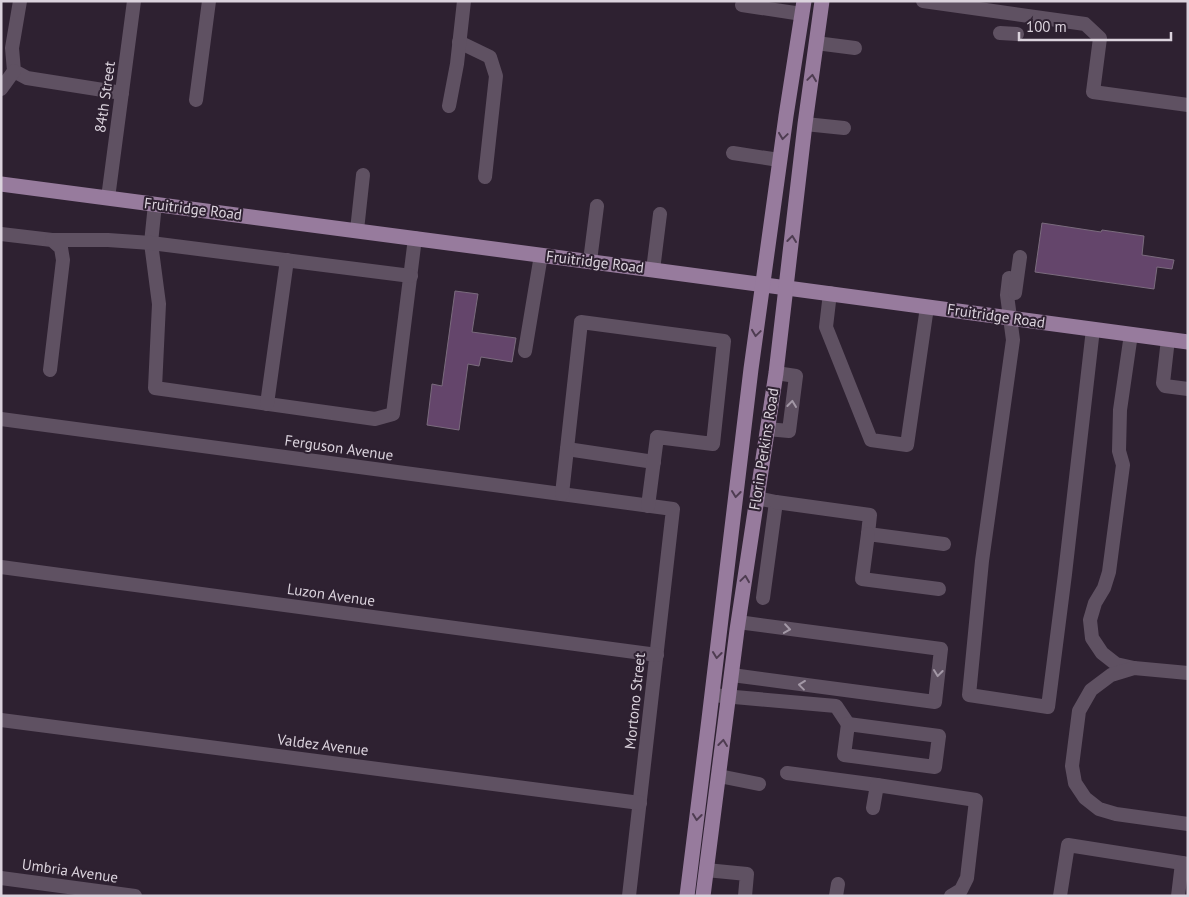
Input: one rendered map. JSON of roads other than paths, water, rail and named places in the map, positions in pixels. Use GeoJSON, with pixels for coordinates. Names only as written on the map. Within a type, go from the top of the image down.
{"type":"FeatureCollection","features":[{"type":"Feature","properties":{"kind":"main road","name":"Florin Perkins Road"},"geometry":{"type":"LineString","coordinates":[[703,896],[738,622],[776,373],[822,1]]}},
{"type":"Feature","properties":{"kind":"main road","name":"Florin Perkins Road"},"geometry":{"type":"LineString","coordinates":[[687,896],[762,284],[803,7]]}},
{"type":"Feature","properties":{"kind":"main road"},"geometry":{"type":"LineString","coordinates":[[790,89],[797,91],[801,97],[806,122]]}},
{"type":"Feature","properties":{"kind":"main road","name":"Fruitridge Road"},"geometry":{"type":"LineString","coordinates":[[1,184],[1188,342]]}},
{"type":"Feature","properties":{"kind":"street"},"geometry":{"type":"LineString","coordinates":[[1,89],[14,71],[12,48],[20,1]]}},
{"type":"Feature","properties":{"kind":"street","name":"84th Street"},"geometry":{"type":"LineString","coordinates":[[108,198],[134,1]]}},
{"type":"Feature","properties":{"kind":"street"},"geometry":{"type":"LineString","coordinates":[[196,100],[209,1]]}},
{"type":"Feature","properties":{"kind":"street"},"geometry":{"type":"LineString","coordinates":[[449,106],[464,1]]}},
{"type":"Feature","properties":{"kind":"street"},"geometry":{"type":"LineString","coordinates":[[923,1],[1085,24],[1100,38],[1093,92],[1188,105]]}},
{"type":"Feature","properties":{"kind":"street"},"geometry":{"type":"LineString","coordinates":[[742,5],[803,7]]}},
{"type":"Feature","properties":{"kind":"street"},"geometry":{"type":"LineString","coordinates":[[1000,33],[1017,34]]}},
{"type":"Feature","properties":{"kind":"street"},"geometry":{"type":"LineString","coordinates":[[459,42],[490,57],[496,76],[485,178]]}},
{"type":"Feature","properties":{"kind":"street"},"geometry":{"type":"LineString","coordinates":[[816,43],[855,48]]}},
{"type":"Feature","properties":{"kind":"street"},"geometry":{"type":"LineString","coordinates":[[14,71],[26,78],[122,93]]}},
{"type":"Feature","properties":{"kind":"street"},"geometry":{"type":"LineString","coordinates":[[806,122],[844,128]]}},
{"type":"Feature","properties":{"kind":"street"},"geometry":{"type":"LineString","coordinates":[[733,153],[779,160]]}},
{"type":"Feature","properties":{"kind":"street"},"geometry":{"type":"LineString","coordinates":[[357,230],[363,175]]}},
{"type":"Feature","properties":{"kind":"street"},"geometry":{"type":"LineString","coordinates":[[155,204],[150,243],[159,304],[155,388],[375,419],[393,414],[415,238]]}},
{"type":"Feature","properties":{"kind":"street"},"geometry":{"type":"LineString","coordinates":[[590,261],[597,206]]}},
{"type":"Feature","properties":{"kind":"street"},"geometry":{"type":"LineString","coordinates":[[653,270],[660,214]]}},
{"type":"Feature","properties":{"kind":"street"},"geometry":{"type":"LineString","coordinates":[[1,234],[52,240],[108,240],[150,243],[411,276]]}},
{"type":"Feature","properties":{"kind":"street"},"geometry":{"type":"LineString","coordinates":[[50,370],[63,260],[61,248],[52,240]]}},
{"type":"Feature","properties":{"kind":"street"},"geometry":{"type":"LineString","coordinates":[[525,351],[541,255]]}},
{"type":"Feature","properties":{"kind":"street"},"geometry":{"type":"LineString","coordinates":[[1011,318],[1020,256]]}},
{"type":"Feature","properties":{"kind":"street"},"geometry":{"type":"LineString","coordinates":[[268,404],[287,260]]}},
{"type":"Feature","properties":{"kind":"street"},"geometry":{"type":"LineString","coordinates":[[1008,278],[1007,295],[1013,340],[982,561],[969,695],[1048,707],[1093,329]]}},
{"type":"Feature","properties":{"kind":"street"},"geometry":{"type":"LineString","coordinates":[[830,294],[826,327],[871,440],[907,445],[927,306]]}},
{"type":"Feature","properties":{"kind":"street"},"geometry":{"type":"LineString","coordinates":[[562,494],[582,322],[724,341],[713,444],[657,438],[648,506]]}},
{"type":"Feature","properties":{"kind":"street"},"geometry":{"type":"LineString","coordinates":[[1131,334],[1120,410],[1119,451],[1123,465],[1109,572],[1104,588],[1095,603],[1090,620],[1092,638],[1102,654],[1116,664],[1134,668],[1188,673]]}},
{"type":"Feature","properties":{"kind":"street"},"geometry":{"type":"LineString","coordinates":[[1168,339],[1163,383],[1165,386],[1188,388]]}},
{"type":"Feature","properties":{"kind":"street"},"geometry":{"type":"LineString","coordinates":[[767,429],[789,431],[796,376],[776,373]]}},
{"type":"Feature","properties":{"kind":"street","name":"Ferguson Avenue"},"geometry":{"type":"LineString","coordinates":[[1,419],[673,509]]}},
{"type":"Feature","properties":{"kind":"street"},"geometry":{"type":"LineString","coordinates":[[567,449],[654,462]]}},
{"type":"Feature","properties":{"kind":"street"},"geometry":{"type":"LineString","coordinates":[[757,498],[870,515],[862,579],[939,589]]}},
{"type":"Feature","properties":{"kind":"street"},"geometry":{"type":"LineString","coordinates":[[763,598],[776,502]]}},
{"type":"Feature","properties":{"kind":"street","name":"Mortono Street"},"geometry":{"type":"LineString","coordinates":[[629,896],[673,509]]}},
{"type":"Feature","properties":{"kind":"street"},"geometry":{"type":"LineString","coordinates":[[868,534],[944,544]]}},
{"type":"Feature","properties":{"kind":"street","name":"Luzon Avenue"},"geometry":{"type":"LineString","coordinates":[[1,567],[657,655]]}},
{"type":"Feature","properties":{"kind":"street"},"geometry":{"type":"LineString","coordinates":[[732,675],[935,702],[941,649],[738,622]]}},
{"type":"Feature","properties":{"kind":"street"},"geometry":{"type":"LineString","coordinates":[[1134,668],[1111,675],[1091,690],[1079,711],[1072,766],[1076,783],[1085,798],[1099,810],[1188,824]]}},
{"type":"Feature","properties":{"kind":"street"},"geometry":{"type":"LineString","coordinates":[[712,695],[836,706],[848,724],[844,755],[935,767],[940,736],[848,724]]}},
{"type":"Feature","properties":{"kind":"street","name":"Valdez Avenue"},"geometry":{"type":"LineString","coordinates":[[1,720],[640,803]]}},
{"type":"Feature","properties":{"kind":"street"},"geometry":{"type":"LineString","coordinates":[[787,772],[976,800],[967,878],[961,890],[951,896]]}},
{"type":"Feature","properties":{"kind":"street"},"geometry":{"type":"LineString","coordinates":[[719,776],[759,784]]}},
{"type":"Feature","properties":{"kind":"street"},"geometry":{"type":"LineString","coordinates":[[873,808],[877,785]]}},
{"type":"Feature","properties":{"kind":"street"},"geometry":{"type":"LineString","coordinates":[[1060,896],[1068,844],[1185,864],[1178,896]]}},
{"type":"Feature","properties":{"kind":"street"},"geometry":{"type":"LineString","coordinates":[[706,870],[747,874],[744,896]]}},
{"type":"Feature","properties":{"kind":"street","name":"Umbria Avenue"},"geometry":{"type":"LineString","coordinates":[[1,878],[135,896]]}}]}
